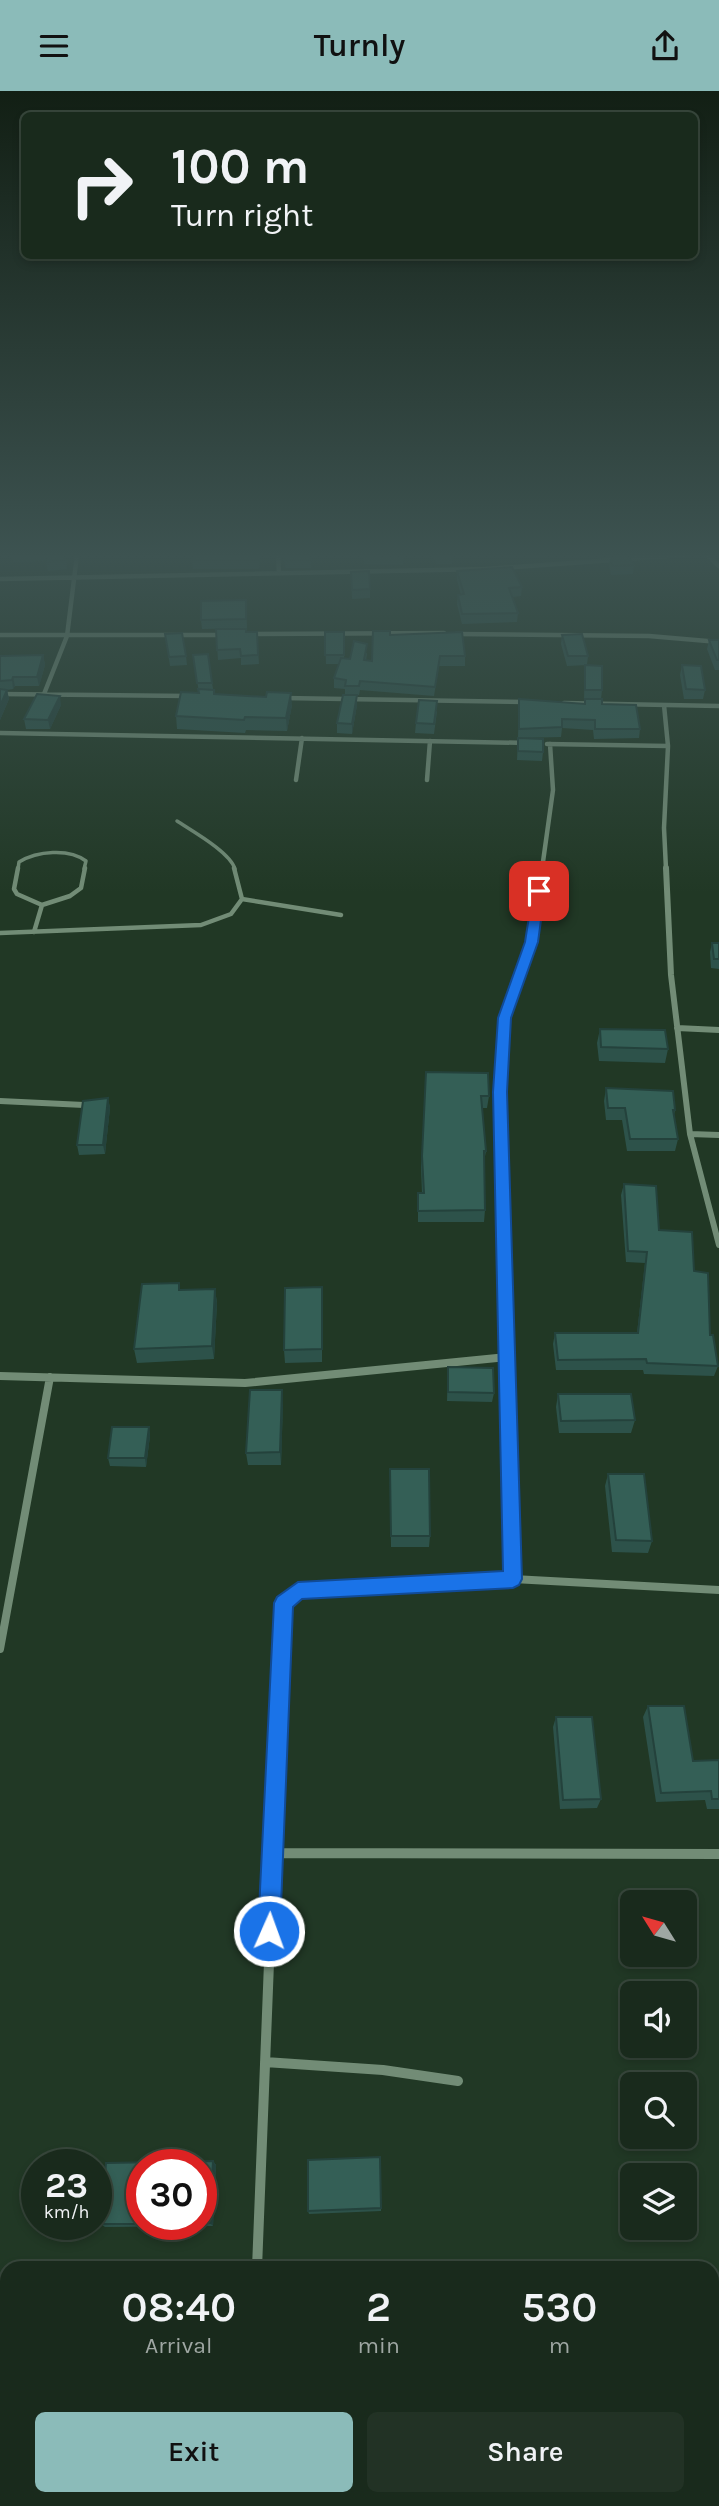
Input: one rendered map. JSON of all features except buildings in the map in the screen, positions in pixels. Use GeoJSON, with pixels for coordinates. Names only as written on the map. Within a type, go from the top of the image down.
{"type":"FeatureCollection","features":[{"type":"Feature","properties":{"kind":"street"},"geometry":{"type":"LineString","coordinates":[[44,694],[54,668]]}},
{"type":"Feature","properties":{"kind":"street"},"geometry":{"type":"LineString","coordinates":[[0,694],[193,696]]}},
{"type":"Feature","properties":{"kind":"street"},"geometry":{"type":"LineString","coordinates":[[274,698],[533,702]]}},
{"type":"Feature","properties":{"kind":"street"},"geometry":{"type":"LineString","coordinates":[[560,703],[719,706]]}},
{"type":"Feature","properties":{"kind":"street"},"geometry":{"type":"LineString","coordinates":[[664,705],[668,746],[664,828],[670,975],[690,1134],[719,1245]]}},
{"type":"Feature","properties":{"kind":"street"},"geometry":{"type":"LineString","coordinates":[[0,733],[668,746]]}},
{"type":"Feature","properties":{"kind":"street"},"geometry":{"type":"LineString","coordinates":[[296,780],[302,738]]}},
{"type":"Feature","properties":{"kind":"street"},"geometry":{"type":"LineString","coordinates":[[427,780],[430,741]]}},
{"type":"Feature","properties":{"kind":"street"},"geometry":{"type":"LineString","coordinates":[[513,1579],[500,1092],[504,1018],[532,942],[553,790],[551,744]]}},
{"type":"Feature","properties":{"kind":"street"},"geometry":{"type":"LineString","coordinates":[[677,1028],[719,1030]]}},
{"type":"Feature","properties":{"kind":"street"},"geometry":{"type":"LineString","coordinates":[[0,1101],[84,1105]]}},
{"type":"Feature","properties":{"kind":"street"},"geometry":{"type":"LineString","coordinates":[[690,1134],[719,1135]]}},
{"type":"Feature","properties":{"kind":"street"},"geometry":{"type":"LineString","coordinates":[[0,1376],[245,1383],[507,1357]]}},
{"type":"Feature","properties":{"kind":"street"},"geometry":{"type":"LineString","coordinates":[[0,1649],[50,1377]]}},
{"type":"Feature","properties":{"kind":"street"},"geometry":{"type":"LineString","coordinates":[[257,2261],[283,1603],[298,1590],[513,1579],[719,1590]]}},
{"type":"Feature","properties":{"kind":"street"},"geometry":{"type":"LineString","coordinates":[[272,1853],[719,1854]]}},
{"type":"Feature","properties":{"kind":"street"},"geometry":{"type":"LineString","coordinates":[[265,2062],[383,2070],[458,2081]]}},
{"type":"Feature","properties":{"kind":"lane"},"geometry":{"type":"LineString","coordinates":[[177,821],[210,843],[233,863],[242,899]]}},
{"type":"Feature","properties":{"kind":"lane"},"geometry":{"type":"LineString","coordinates":[[32,855],[83,856],[86,861],[81,888],[70,896],[42,905],[17,894],[13,889],[19,862],[32,855]]}},
{"type":"Feature","properties":{"kind":"lane"},"geometry":{"type":"LineString","coordinates":[[242,899],[341,915]]}},
{"type":"Feature","properties":{"kind":"lane"},"geometry":{"type":"LineString","coordinates":[[0,933],[201,925],[231,914],[242,899]]}},
{"type":"Feature","properties":{"kind":"lane"},"geometry":{"type":"LineString","coordinates":[[34,932],[42,905]]}},
{"type":"Feature","properties":{"kind":"route"},"geometry":{"type":"LineString","coordinates":[[269,1931],[283,1603],[298,1590],[513,1579],[500,1092],[504,1018],[532,942],[539,891]]}}]}
